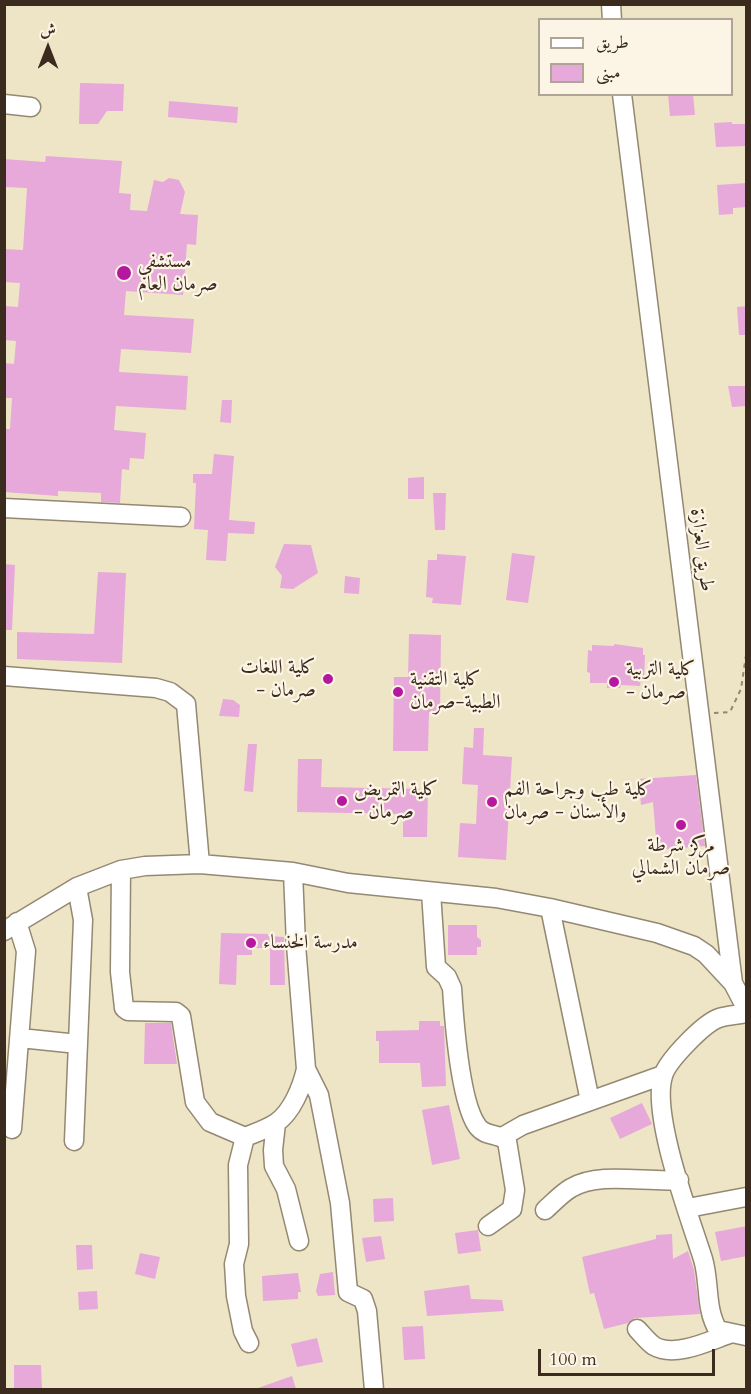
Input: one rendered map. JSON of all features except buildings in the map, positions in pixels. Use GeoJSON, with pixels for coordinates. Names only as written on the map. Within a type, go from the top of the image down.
{"type":"FeatureCollection","features":[{"type":"Feature","properties":{"kind":"street","name":"طريق العزازة"},"geometry":{"type":"LineString","coordinates":[[622,96],[733,983],[747,1008]]}},
{"type":"Feature","properties":{"kind":"street"},"geometry":{"type":"LineString","coordinates":[[4,105],[31,107]]}},
{"type":"Feature","properties":{"kind":"street"},"geometry":{"type":"LineString","coordinates":[[4,508],[181,517]]}},
{"type":"Feature","properties":{"kind":"street"},"geometry":{"type":"LineString","coordinates":[[4,676],[156,688],[171,692],[186,704],[200,864]]}},
{"type":"Feature","properties":{"kind":"street"},"geometry":{"type":"LineString","coordinates":[[12,1129],[26,951],[11,927],[77,887],[121,870],[144,866],[200,864],[293,872],[348,883],[496,898],[657,933],[694,946],[706,954],[733,983]]}},
{"type":"Feature","properties":{"kind":"street"},"geometry":{"type":"LineString","coordinates":[[121,870],[120,972],[124,1008],[128,1011],[176,1012],[181,1016],[195,1102],[210,1122],[245,1137],[276,1123],[291,1104],[303,1082],[306,1069],[296,945],[293,872]]}},
{"type":"Feature","properties":{"kind":"street"},"geometry":{"type":"LineString","coordinates":[[74,1141],[83,920],[77,887]]}},
{"type":"Feature","properties":{"kind":"street"},"geometry":{"type":"LineString","coordinates":[[431,892],[436,967],[447,977],[452,988],[464,1089],[477,1126],[485,1134],[502,1137],[507,1141],[515,1190],[512,1209],[488,1226]]}},
{"type":"Feature","properties":{"kind":"street"},"geometry":{"type":"LineString","coordinates":[[550,908],[590,1101]]}},
{"type":"Feature","properties":{"kind":"street"},"geometry":{"type":"LineString","coordinates":[[738,1335],[718,1330],[711,1319],[709,1276],[679,1180],[660,1103],[663,1075],[689,1040],[718,1018],[747,1013]]}},
{"type":"Feature","properties":{"kind":"street"},"geometry":{"type":"LineString","coordinates":[[20,1038],[78,1044]]}},
{"type":"Feature","properties":{"kind":"street"},"geometry":{"type":"LineString","coordinates":[[306,1069],[319,1095],[340,1203],[348,1292],[363,1299],[367,1311],[374,1389]]}},
{"type":"Feature","properties":{"kind":"street"},"geometry":{"type":"LineString","coordinates":[[502,1137],[523,1125],[663,1075]]}},
{"type":"Feature","properties":{"kind":"street"},"geometry":{"type":"LineString","coordinates":[[276,1123],[274,1166],[286,1189],[299,1241]]}},
{"type":"Feature","properties":{"kind":"street"},"geometry":{"type":"LineString","coordinates":[[245,1137],[237,1165],[239,1244],[234,1264],[236,1296],[243,1331],[249,1343]]}},
{"type":"Feature","properties":{"kind":"street"},"geometry":{"type":"LineString","coordinates":[[545,1210],[571,1188],[596,1180],[618,1178],[657,1182],[679,1180]]}},
{"type":"Feature","properties":{"kind":"street"},"geometry":{"type":"LineString","coordinates":[[688,1208],[747,1197]]}},
{"type":"Feature","properties":{"kind":"street"},"geometry":{"type":"LineString","coordinates":[[637,1329],[656,1347],[671,1349],[688,1348],[738,1335]]}},
{"type":"Feature","properties":{"kind":"path"},"geometry":{"type":"LineString","coordinates":[[699,714],[730,712],[741,689],[747,655]]}},
{"type":"Feature","properties":{"kind":"place","name":"مستشفي صرمان العام"},"geometry":{"type":"Point","coordinates":[124,273]}},
{"type":"Feature","properties":{"kind":"place","name":"كلية اللغات - صرمان"},"geometry":{"type":"Point","coordinates":[328,679]}},
{"type":"Feature","properties":{"kind":"place","name":"كلية التربية - صرمان"},"geometry":{"type":"Point","coordinates":[614,682]}},
{"type":"Feature","properties":{"kind":"place","name":"كلية التقنية الطبية-صرمان"},"geometry":{"type":"Point","coordinates":[398,692]}},
{"type":"Feature","properties":{"kind":"place","name":"كلية التمريض - صرمان"},"geometry":{"type":"Point","coordinates":[342,801]}},
{"type":"Feature","properties":{"kind":"place","name":"كلية طب وجراحة الفم والأسنان - صرمان"},"geometry":{"type":"Point","coordinates":[492,802]}},
{"type":"Feature","properties":{"kind":"place","name":"مركز شرطة صرمان الشمالي"},"geometry":{"type":"Point","coordinates":[681,825]}},
{"type":"Feature","properties":{"kind":"place","name":"مدرسة الخنساء"},"geometry":{"type":"Point","coordinates":[251,943]}}]}
